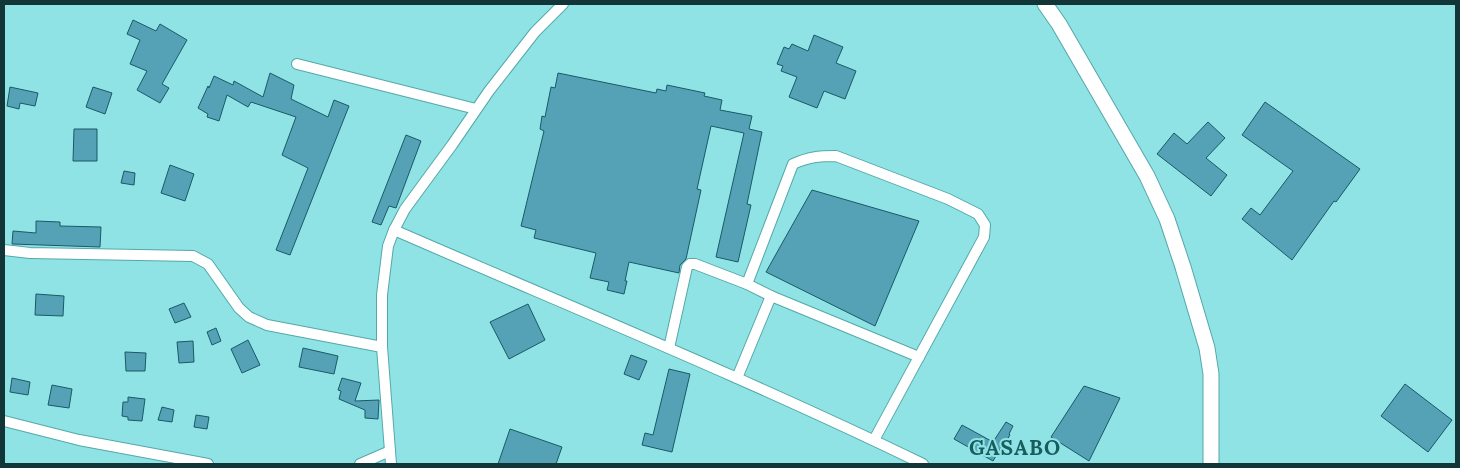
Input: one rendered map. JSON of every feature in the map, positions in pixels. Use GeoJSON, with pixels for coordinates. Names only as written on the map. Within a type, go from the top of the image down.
{"type":"FeatureCollection","features":[{"type":"Feature","properties":{"kind":"main road"},"geometry":{"type":"LineString","coordinates":[[1045,4],[1059,24],[1147,176],[1167,219],[1207,348],[1211,374],[1211,464]]}},
{"type":"Feature","properties":{"kind":"street"},"geometry":{"type":"LineString","coordinates":[[391,464],[382,347],[382,294],[388,246],[404,210],[489,91],[535,32],[563,4]]}},
{"type":"Feature","properties":{"kind":"street"},"geometry":{"type":"LineString","coordinates":[[297,64],[476,109]]}},
{"type":"Feature","properties":{"kind":"street"},"geometry":{"type":"LineString","coordinates":[[747,284],[793,164],[806,158],[836,156],[948,198],[978,214],[985,225],[984,236],[874,440]]}},
{"type":"Feature","properties":{"kind":"street"},"geometry":{"type":"LineString","coordinates":[[394,230],[738,378],[924,464]]}},
{"type":"Feature","properties":{"kind":"street"},"geometry":{"type":"LineString","coordinates":[[4,250],[30,253],[193,256],[208,264],[239,308],[249,317],[266,325],[382,347]]}},
{"type":"Feature","properties":{"kind":"street"},"geometry":{"type":"LineString","coordinates":[[669,348],[687,267],[690,264],[695,264],[747,284],[771,296],[919,358]]}},
{"type":"Feature","properties":{"kind":"street"},"geometry":{"type":"LineString","coordinates":[[738,378],[771,296]]}},
{"type":"Feature","properties":{"kind":"street"},"geometry":{"type":"LineString","coordinates":[[4,421],[79,440],[208,464]]}},
{"type":"Feature","properties":{"kind":"street"},"geometry":{"type":"LineString","coordinates":[[360,464],[390,452]]}},
{"type":"Feature","properties":{"kind":"building"},"geometry":{"type":"Polygon","coordinates":[[[133,20],[156,31],[160,24],[187,40],[162,84],[169,88],[160,103],[137,90],[147,71],[130,64],[140,40],[127,34],[133,20]]]}},
{"type":"Feature","properties":{"kind":"building"},"geometry":{"type":"Polygon","coordinates":[[[814,35],[843,47],[836,63],[856,71],[845,99],[824,91],[817,108],[789,97],[797,77],[781,71],[783,66],[777,64],[784,47],[789,49],[792,44],[808,51],[814,35]]]}},
{"type":"Feature","properties":{"kind":"building"},"geometry":{"type":"Polygon","coordinates":[[[270,73],[294,85],[291,99],[328,117],[334,100],[349,106],[290,255],[276,250],[308,168],[282,155],[296,117],[251,102],[248,107],[227,95],[219,121],[207,117],[208,114],[198,108],[214,76],[233,85],[234,81],[263,97],[270,73]]]}},
{"type":"Feature","properties":{"kind":"building"},"geometry":{"type":"Polygon","coordinates":[[[558,73],[656,93],[657,89],[666,91],[667,85],[705,93],[704,96],[722,100],[720,110],[752,116],[749,129],[762,132],[747,204],[751,205],[738,262],[716,257],[744,133],[711,126],[697,189],[701,190],[686,259],[680,265],[679,273],[629,262],[624,294],[607,290],[609,282],[590,278],[596,253],[534,238],[536,230],[521,226],[544,131],[540,129],[542,116],[545,117],[551,87],[555,88],[558,73]]]}},
{"type":"Feature","properties":{"kind":"building"},"geometry":{"type":"Polygon","coordinates":[[[10,87],[38,93],[35,106],[20,103],[19,109],[7,106],[10,87]]]}},
{"type":"Feature","properties":{"kind":"building"},"geometry":{"type":"Polygon","coordinates":[[[93,87],[112,93],[105,114],[86,107],[93,87]]]}},
{"type":"Feature","properties":{"kind":"building"},"geometry":{"type":"Polygon","coordinates":[[[1265,102],[1360,169],[1336,202],[1334,201],[1292,260],[1242,219],[1251,208],[1260,215],[1293,171],[1242,135],[1265,102]]]}},
{"type":"Feature","properties":{"kind":"building"},"geometry":{"type":"Polygon","coordinates":[[[1208,122],[1225,138],[1206,158],[1227,175],[1211,196],[1157,154],[1174,133],[1187,144],[1208,122]]]}},
{"type":"Feature","properties":{"kind":"building"},"geometry":{"type":"Polygon","coordinates":[[[74,129],[97,129],[97,161],[73,161],[74,129]]]}},
{"type":"Feature","properties":{"kind":"building"},"geometry":{"type":"Polygon","coordinates":[[[406,135],[421,141],[396,208],[389,206],[381,225],[372,222],[406,135]]]}},
{"type":"Feature","properties":{"kind":"building"},"geometry":{"type":"Polygon","coordinates":[[[170,165],[194,174],[185,201],[161,193],[170,165]]]}},
{"type":"Feature","properties":{"kind":"building"},"geometry":{"type":"Polygon","coordinates":[[[124,171],[135,173],[134,185],[121,183],[124,171]]]}},
{"type":"Feature","properties":{"kind":"building"},"geometry":{"type":"Polygon","coordinates":[[[812,190],[919,221],[875,326],[766,272],[812,190]]]}},
{"type":"Feature","properties":{"kind":"building"},"geometry":{"type":"Polygon","coordinates":[[[36,221],[60,222],[60,226],[101,227],[100,247],[12,244],[13,231],[36,233],[36,221]]]}},
{"type":"Feature","properties":{"kind":"building"},"geometry":{"type":"Polygon","coordinates":[[[36,294],[64,296],[63,316],[35,315],[36,294]]]}},
{"type":"Feature","properties":{"kind":"building"},"geometry":{"type":"Polygon","coordinates":[[[184,303],[191,317],[175,323],[169,309],[184,303]]]}},
{"type":"Feature","properties":{"kind":"building"},"geometry":{"type":"Polygon","coordinates":[[[528,304],[545,340],[509,359],[490,322],[528,304]]]}},
{"type":"Feature","properties":{"kind":"building"},"geometry":{"type":"Polygon","coordinates":[[[216,328],[221,341],[212,345],[207,332],[216,328]]]}},
{"type":"Feature","properties":{"kind":"building"},"geometry":{"type":"Polygon","coordinates":[[[248,340],[260,365],[242,373],[231,349],[248,340]]]}},
{"type":"Feature","properties":{"kind":"building"},"geometry":{"type":"Polygon","coordinates":[[[193,341],[194,362],[179,363],[177,342],[193,341]]]}},
{"type":"Feature","properties":{"kind":"building"},"geometry":{"type":"Polygon","coordinates":[[[303,348],[338,356],[334,374],[299,367],[303,348]]]}},
{"type":"Feature","properties":{"kind":"building"},"geometry":{"type":"Polygon","coordinates":[[[125,352],[146,353],[145,371],[126,371],[125,352]]]}},
{"type":"Feature","properties":{"kind":"building"},"geometry":{"type":"Polygon","coordinates":[[[631,355],[647,361],[639,380],[624,374],[631,355]]]}},
{"type":"Feature","properties":{"kind":"building"},"geometry":{"type":"Polygon","coordinates":[[[669,369],[690,374],[672,452],[642,445],[645,433],[653,435],[669,369]]]}},
{"type":"Feature","properties":{"kind":"building"},"geometry":{"type":"Polygon","coordinates":[[[12,378],[30,382],[28,395],[10,392],[12,378]]]}},
{"type":"Feature","properties":{"kind":"building"},"geometry":{"type":"Polygon","coordinates":[[[342,378],[361,383],[355,401],[379,400],[378,419],[365,418],[365,410],[339,399],[341,391],[338,390],[342,378]]]}},
{"type":"Feature","properties":{"kind":"building"},"geometry":{"type":"Polygon","coordinates":[[[1405,384],[1452,420],[1428,452],[1381,416],[1405,384]]]}},
{"type":"Feature","properties":{"kind":"building"},"geometry":{"type":"Polygon","coordinates":[[[52,385],[72,389],[69,408],[48,405],[52,385]]]}},
{"type":"Feature","properties":{"kind":"building"},"geometry":{"type":"Polygon","coordinates":[[[1084,386],[1120,398],[1089,461],[1051,437],[1084,386]]]}},
{"type":"Feature","properties":{"kind":"building"},"geometry":{"type":"Polygon","coordinates":[[[128,397],[145,399],[142,421],[128,420],[128,417],[122,416],[123,402],[128,402],[128,397]]]}},
{"type":"Feature","properties":{"kind":"building"},"geometry":{"type":"Polygon","coordinates":[[[162,407],[174,410],[172,422],[158,420],[162,407]]]}},
{"type":"Feature","properties":{"kind":"building"},"geometry":{"type":"Polygon","coordinates":[[[196,415],[209,417],[207,429],[194,427],[196,415]]]}},
{"type":"Feature","properties":{"kind":"building"},"geometry":{"type":"Polygon","coordinates":[[[1006,422],[1013,426],[1010,435],[993,461],[954,439],[962,425],[993,442],[1006,422]]]}},
{"type":"Feature","properties":{"kind":"building"},"geometry":{"type":"Polygon","coordinates":[[[510,429],[562,447],[556,464],[498,464],[510,429]]]}},
{"type":"Feature","properties":{"kind":"district","name":"GASABO"},"geometry":{"type":"Point","coordinates":[1015,447]}}]}
